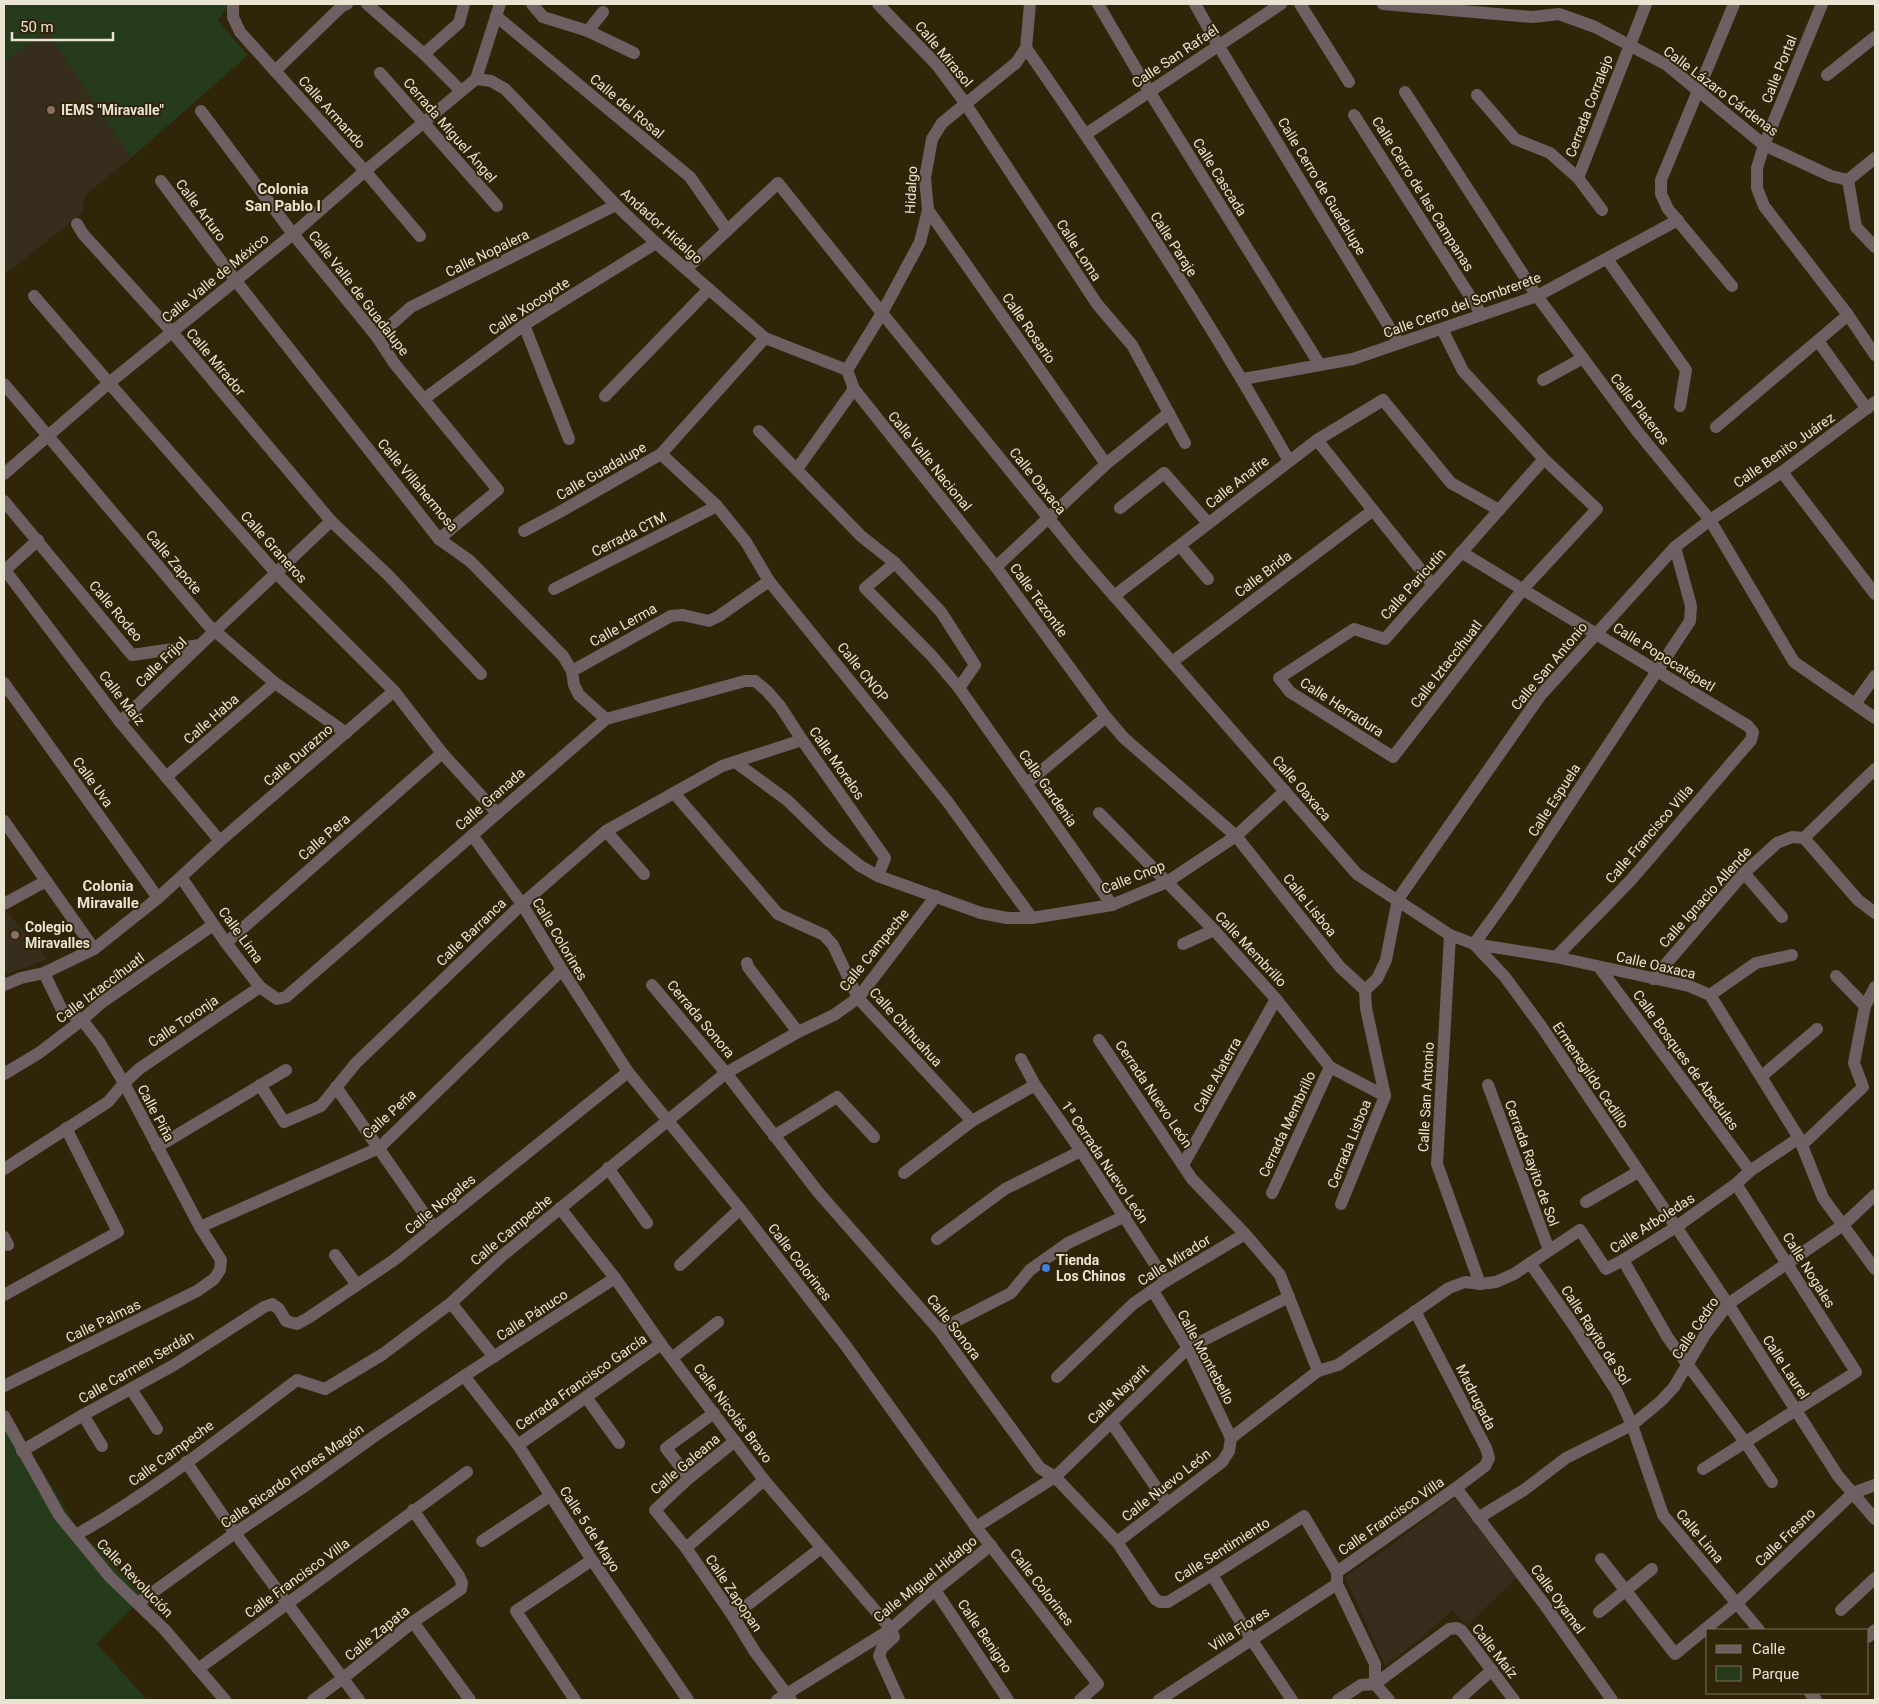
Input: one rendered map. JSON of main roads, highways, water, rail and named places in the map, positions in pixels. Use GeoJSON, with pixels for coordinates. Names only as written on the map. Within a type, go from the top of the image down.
{"type":"FeatureCollection","features":[{"type":"Feature","properties":{"kind":"place","name":"IEMS \"Miravalle\""},"geometry":{"type":"Point","coordinates":[51,110]}},
{"type":"Feature","properties":{"kind":"place","name":"Colegio Miravalles"},"geometry":{"type":"Point","coordinates":[15,935]}},
{"type":"Feature","properties":{"kind":"place","name":"Tienda Los Chinos"},"geometry":{"type":"Point","coordinates":[1046,1268]}},
{"type":"Feature","properties":{"kind":"district","name":"Colonia San Pablo I"},"geometry":{"type":"Point","coordinates":[283,198]}},
{"type":"Feature","properties":{"kind":"district","name":"Colonia Miravalle"},"geometry":{"type":"Point","coordinates":[108,894]}}]}
